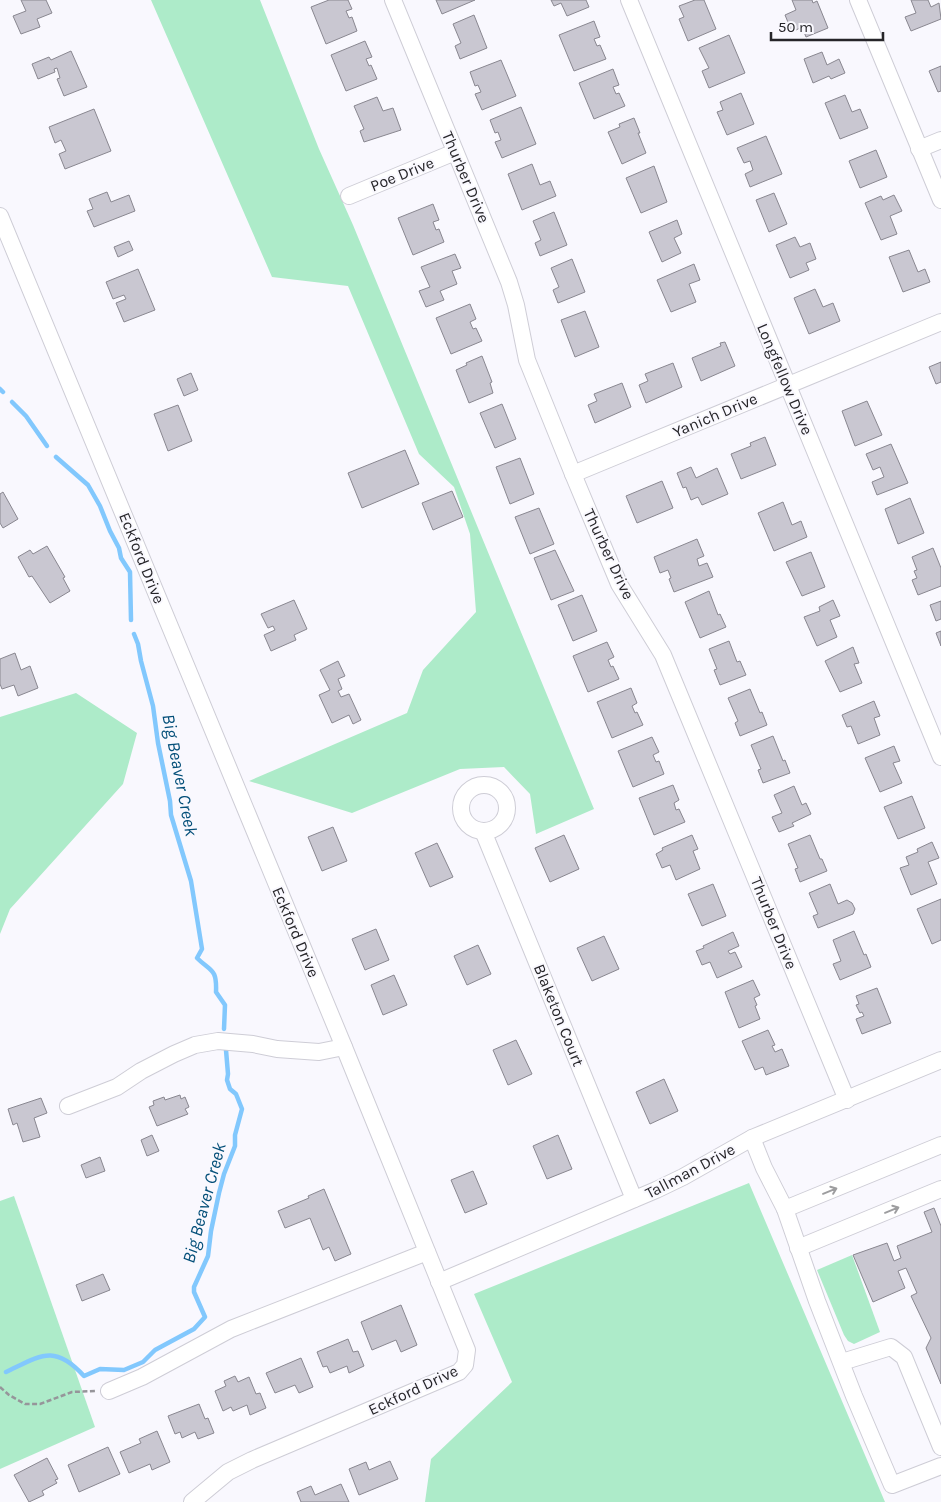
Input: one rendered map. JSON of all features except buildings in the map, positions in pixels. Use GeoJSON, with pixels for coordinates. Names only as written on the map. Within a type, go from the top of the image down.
{"type":"FeatureCollection","features":[{"type":"Feature","properties":{"kind":"street","name":"Thurber Drive"},"geometry":{"type":"LineString","coordinates":[[393,0],[509,282],[516,305],[527,360],[573,474],[619,584],[663,654],[847,1100]]}},
{"type":"Feature","properties":{"kind":"street","name":"Longfellow Drive"},"geometry":{"type":"LineString","coordinates":[[628,0],[941,757]]}},
{"type":"Feature","properties":{"kind":"street"},"geometry":{"type":"LineString","coordinates":[[858,0],[919,149],[940,193]]}},
{"type":"Feature","properties":{"kind":"street"},"geometry":{"type":"LineString","coordinates":[[919,149],[941,140]]}},
{"type":"Feature","properties":{"kind":"street","name":"Poe Drive"},"geometry":{"type":"LineString","coordinates":[[349,196],[455,152]]}},
{"type":"Feature","properties":{"kind":"street","name":"Eckford Drive"},"geometry":{"type":"LineString","coordinates":[[0,216],[344,1047],[467,1350],[465,1365],[459,1372],[252,1460],[228,1472],[192,1502]]}},
{"type":"Feature","properties":{"kind":"street","name":"Yanich Drive"},"geometry":{"type":"LineString","coordinates":[[573,474],[941,322]]}},
{"type":"Feature","properties":{"kind":"street","name":"Blaketon Court"},"geometry":{"type":"LineString","coordinates":[[483,831],[634,1199]]}},
{"type":"Feature","properties":{"kind":"street"},"geometry":{"type":"LineString","coordinates":[[68,1106],[117,1087],[141,1071],[195,1045],[218,1041],[319,1052],[344,1047]]}},
{"type":"Feature","properties":{"kind":"street","name":"Tallman Drive"},"geometry":{"type":"LineString","coordinates":[[439,1282],[684,1177],[752,1138],[941,1060]]}},
{"type":"Feature","properties":{"kind":"street"},"geometry":{"type":"LineString","coordinates":[[752,1138],[764,1168],[785,1209],[854,1396],[892,1485],[941,1466]]}},
{"type":"Feature","properties":{"kind":"street"},"geometry":{"type":"LineString","coordinates":[[785,1209],[941,1145]]}},
{"type":"Feature","properties":{"kind":"street"},"geometry":{"type":"LineString","coordinates":[[798,1248],[941,1189]]}},
{"type":"Feature","properties":{"kind":"street"},"geometry":{"type":"LineString","coordinates":[[109,1391],[142,1377],[231,1329],[426,1252]]}},
{"type":"Feature","properties":{"kind":"street"},"geometry":{"type":"LineString","coordinates":[[842,1362],[892,1347],[898,1352],[904,1358],[941,1447]]}},
{"type":"Feature","properties":{"kind":"path"},"geometry":{"type":"LineString","coordinates":[[0,1387],[9,1395],[25,1404],[40,1404],[72,1392],[109,1391]]}},
{"type":"Feature","properties":{"kind":"green space"},"geometry":{"type":"Polygon","coordinates":[[[151,0],[260,0],[319,149],[353,225],[594,809],[536,834],[530,794],[504,767],[460,769],[352,813],[249,781],[407,713],[423,670],[476,612],[470,534],[454,487],[419,454],[348,286],[272,277],[151,0]]]}},
{"type":"Feature","properties":{"kind":"green space"},"geometry":{"type":"Polygon","coordinates":[[[76,693],[137,733],[123,784],[10,909],[0,934],[0,717],[76,693]]]}},
{"type":"Feature","properties":{"kind":"green space"},"geometry":{"type":"Polygon","coordinates":[[[749,1183],[885,1502],[425,1502],[431,1459],[512,1382],[474,1294],[749,1183]]]}},
{"type":"Feature","properties":{"kind":"green space"},"geometry":{"type":"Polygon","coordinates":[[[14,1196],[95,1427],[0,1469],[0,1201],[14,1196]]]}},
{"type":"Feature","properties":{"kind":"green space"},"geometry":{"type":"Polygon","coordinates":[[[852,1255],[880,1332],[854,1344],[848,1341],[844,1335],[817,1270],[852,1255]]]}},
{"type":"Feature","properties":{"kind":"waterway","name":"Big Beaver Creek"},"geometry":{"type":"LineString","coordinates":[[0,389],[3,392]]}},
{"type":"Feature","properties":{"kind":"waterway","name":"Big Beaver Creek"},"geometry":{"type":"LineString","coordinates":[[12,402],[26,416],[47,446]]}},
{"type":"Feature","properties":{"kind":"waterway","name":"Big Beaver Creek"},"geometry":{"type":"LineString","coordinates":[[56,457],[88,485],[100,506],[119,548],[121,558],[130,572],[131,620]]}},
{"type":"Feature","properties":{"kind":"waterway","name":"Big Beaver Creek"},"geometry":{"type":"LineString","coordinates":[[134,634],[153,706],[171,815],[191,881],[202,949],[197,958],[214,974],[216,992],[225,1005],[224,1029]]}},
{"type":"Feature","properties":{"kind":"waterway","name":"Big Beaver Creek"},"geometry":{"type":"LineString","coordinates":[[6,1372],[28,1361],[46,1356],[64,1359],[84,1376],[100,1369],[124,1370],[143,1362],[155,1350],[194,1329],[205,1317],[194,1292],[194,1287],[208,1256],[219,1193],[235,1146],[235,1135],[242,1109],[236,1094],[230,1089],[227,1080],[226,1050]]}}]}
